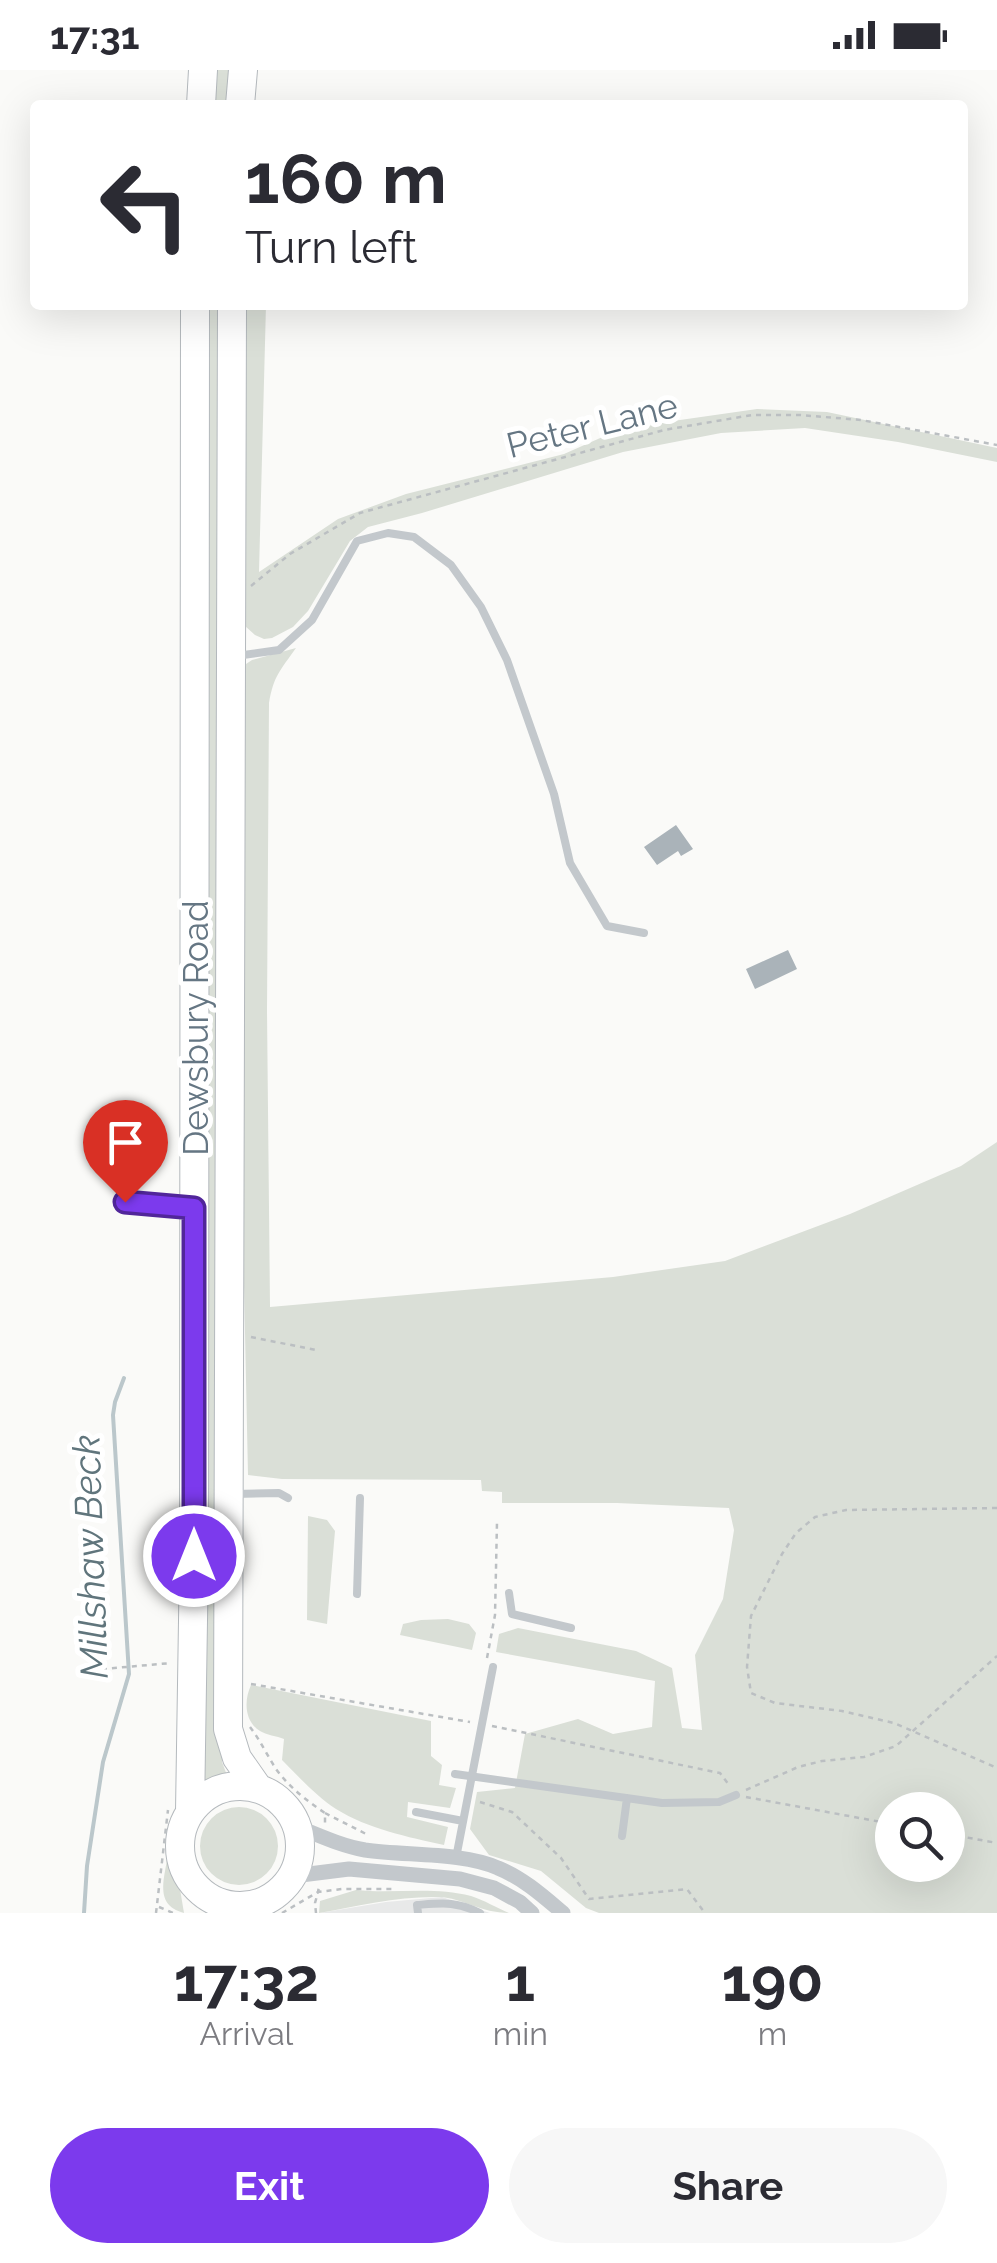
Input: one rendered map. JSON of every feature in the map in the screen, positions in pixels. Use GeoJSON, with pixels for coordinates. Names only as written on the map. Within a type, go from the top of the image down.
{"type":"FeatureCollection","features":[{"type":"Feature","properties":{"kind":"highway"},"geometry":{"type":"LineString","coordinates":[[201,100],[203,70]]}},
{"type":"Feature","properties":{"kind":"highway"},"geometry":{"type":"LineString","coordinates":[[240,100],[243,70]]}},
{"type":"Feature","properties":{"kind":"highway","name":"Dewsbury Road"},"geometry":{"type":"LineString","coordinates":[[194,310],[194,1556],[190,1811],[181,1833],[180,1850],[195,1900],[211,1899],[252,1909],[306,1874]]}},
{"type":"Feature","properties":{"kind":"highway","name":"Dewsbury Road"},"geometry":{"type":"LineString","coordinates":[[232,310],[230,1494],[236,1682],[228,1729],[237,1758],[258,1788],[275,1796],[311,1833]]}},
{"type":"Feature","properties":{"kind":"highway"},"geometry":{"type":"LineString","coordinates":[[190,1811],[203,1797],[220,1788],[258,1788]]}},
{"type":"Feature","properties":{"kind":"highway"},"geometry":{"type":"LineString","coordinates":[[306,1874],[300,1856],[311,1833]]}},
{"type":"Feature","properties":{"kind":"street"},"geometry":{"type":"LineString","coordinates":[[311,1833],[363,1850],[456,1858],[496,1866],[558,1909],[573,1913]]}},
{"type":"Feature","properties":{"kind":"street"},"geometry":{"type":"LineString","coordinates":[[306,1874],[349,1868],[460,1879],[494,1888],[527,1910]]}},
{"type":"Feature","properties":{"kind":"lane"},"geometry":{"type":"LineString","coordinates":[[231,656],[279,650],[302,630],[312,620],[358,540],[388,533],[414,536],[451,565],[480,607],[507,660],[554,794],[570,863],[607,926],[644,933]]}},
{"type":"Feature","properties":{"kind":"lane"},"geometry":{"type":"LineString","coordinates":[[125,1202],[194,1208]]}},
{"type":"Feature","properties":{"kind":"lane"},"geometry":{"type":"LineString","coordinates":[[230,1494],[279,1493],[288,1498]]}},
{"type":"Feature","properties":{"kind":"lane"},"geometry":{"type":"LineString","coordinates":[[357,1594],[360,1498]]}},
{"type":"Feature","properties":{"kind":"lane"},"geometry":{"type":"LineString","coordinates":[[509,1593],[512,1614],[571,1628]]}},
{"type":"Feature","properties":{"kind":"lane"},"geometry":{"type":"LineString","coordinates":[[456,1858],[493,1667]]}},
{"type":"Feature","properties":{"kind":"lane"},"geometry":{"type":"LineString","coordinates":[[455,1774],[662,1802],[719,1802],[736,1795]]}},
{"type":"Feature","properties":{"kind":"lane"},"geometry":{"type":"LineString","coordinates":[[622,1836],[628,1798]]}},
{"type":"Feature","properties":{"kind":"lane"},"geometry":{"type":"LineString","coordinates":[[416,1812],[463,1821]]}},
{"type":"Feature","properties":{"kind":"lane"},"geometry":{"type":"LineString","coordinates":[[418,1913],[417,1906],[446,1903],[462,1904],[480,1913]]}},
{"type":"Feature","properties":{"kind":"path","name":"Peter Lane"},"geometry":{"type":"LineString","coordinates":[[231,604],[290,554],[360,512],[664,430],[752,415],[800,414],[861,420],[997,445]]}},
{"type":"Feature","properties":{"kind":"path"},"geometry":{"type":"LineString","coordinates":[[230,1333],[316,1350]]}},
{"type":"Feature","properties":{"kind":"path"},"geometry":{"type":"LineString","coordinates":[[997,1508],[846,1510],[815,1517],[796,1533],[782,1554],[751,1616],[747,1667],[751,1693],[775,1703],[865,1715],[997,1768]]}},
{"type":"Feature","properties":{"kind":"path"},"geometry":{"type":"LineString","coordinates":[[736,1795],[798,1767],[864,1757],[896,1746],[997,1656]]}},
{"type":"Feature","properties":{"kind":"path"},"geometry":{"type":"LineString","coordinates":[[92,1670],[148,1664]]}},
{"type":"Feature","properties":{"kind":"path"},"geometry":{"type":"LineString","coordinates":[[236,1682],[482,1724],[720,1773],[736,1795],[875,1821]]}},
{"type":"Feature","properties":{"kind":"path"},"geometry":{"type":"LineString","coordinates":[[245,1719],[277,1770],[304,1799],[370,1836]]}},
{"type":"Feature","properties":{"kind":"path"},"geometry":{"type":"LineString","coordinates":[[467,1799],[512,1812],[561,1858],[589,1899],[686,1889],[705,1913]]}},
{"type":"Feature","properties":{"kind":"path"},"geometry":{"type":"LineString","coordinates":[[311,1833],[325,1813]]}},
{"type":"Feature","properties":{"kind":"path"},"geometry":{"type":"LineString","coordinates":[[965,1837],[997,1843]]}},
{"type":"Feature","properties":{"kind":"path"},"geometry":{"type":"LineString","coordinates":[[306,1874],[318,1892],[316,1913]]}},
{"type":"Feature","properties":{"kind":"path"},"geometry":{"type":"LineString","coordinates":[[282,1913],[318,1892],[395,1889]]}},
{"type":"Feature","properties":{"kind":"path"},"geometry":{"type":"LineString","coordinates":[[158,1906],[174,1913]]}},
{"type":"Feature","properties":{"kind":"shaded area"},"geometry":{"type":"Polygon","coordinates":[[[213,70],[233,70],[230,100],[210,100],[213,70]]]}},
{"type":"Feature","properties":{"kind":"shaded area"},"geometry":{"type":"Polygon","coordinates":[[[200,310],[221,310],[218,1320],[222,1762],[228,1778],[201,1786],[200,310]]]}},
{"type":"Feature","properties":{"kind":"shaded area"},"geometry":{"type":"Polygon","coordinates":[[[245,310],[266,310],[259,572],[338,519],[406,494],[564,454],[607,435],[666,422],[757,409],[827,412],[997,448],[997,462],[805,428],[721,433],[623,452],[368,527],[350,541],[308,611],[293,627],[264,639],[245,626],[242,615],[245,310]]]}},
{"type":"Feature","properties":{"kind":"shaded area"},"geometry":{"type":"Polygon","coordinates":[[[296,648],[276,679],[269,703],[270,1307],[613,1277],[725,1261],[850,1214],[961,1166],[997,1142],[997,1913],[599,1913],[586,1908],[541,1871],[489,1855],[470,1829],[477,1792],[515,1788],[525,1734],[578,1719],[613,1734],[652,1727],[655,1681],[496,1652],[499,1634],[518,1628],[636,1651],[672,1668],[682,1728],[702,1730],[695,1655],[723,1599],[734,1530],[729,1508],[502,1503],[502,1492],[482,1491],[481,1480],[282,1479],[248,1475],[240,677],[246,664],[296,648]]]}},
{"type":"Feature","properties":{"kind":"shaded area"},"geometry":{"type":"Polygon","coordinates":[[[308,1516],[327,1520],[335,1531],[327,1624],[307,1620],[308,1516]]]}},
{"type":"Feature","properties":{"kind":"shaded area"},"geometry":{"type":"Polygon","coordinates":[[[448,1619],[469,1624],[476,1633],[472,1650],[400,1635],[403,1624],[448,1619]]]}},
{"type":"Feature","properties":{"kind":"shaded area"},"geometry":{"type":"Polygon","coordinates":[[[251,1685],[431,1721],[431,1756],[442,1765],[439,1785],[456,1788],[450,1808],[408,1802],[407,1817],[448,1827],[444,1845],[375,1827],[348,1816],[322,1798],[282,1760],[284,1739],[262,1732],[251,1722],[247,1697],[251,1685]]]}},
{"type":"Feature","properties":{"kind":"shaded area"},"geometry":{"type":"Polygon","coordinates":[[[239,1807],[254,1810],[266,1819],[275,1831],[275,1861],[266,1873],[254,1882],[239,1885],[224,1882],[212,1873],[203,1861],[200,1846],[203,1831],[212,1819],[224,1810],[239,1807]]]}},
{"type":"Feature","properties":{"kind":"shaded area"},"geometry":{"type":"Polygon","coordinates":[[[168,1853],[184,1913],[168,1904],[165,1897],[168,1853]]]}},
{"type":"Feature","properties":{"kind":"shaded area"},"geometry":{"type":"Polygon","coordinates":[[[356,1890],[457,1893],[509,1913],[424,1897],[319,1913],[320,1901],[356,1890]]]}},
{"type":"Feature","properties":{"kind":"shaded area"},"geometry":{"type":"Polygon","coordinates":[[[442,1897],[490,1913],[319,1913],[386,1902],[442,1897]]]}},
{"type":"Feature","properties":{"kind":"building"},"geometry":{"type":"Polygon","coordinates":[[[676,825],[693,849],[681,856],[678,851],[657,865],[644,847],[676,825]]]}},
{"type":"Feature","properties":{"kind":"building"},"geometry":{"type":"Polygon","coordinates":[[[788,950],[797,969],[755,989],[746,969],[788,950]]]}},
{"type":"Feature","properties":{"kind":"waterway","name":"Millshaw Beck"},"geometry":{"type":"LineString","coordinates":[[84,1913],[103,1762],[129,1674],[113,1415],[124,1378]]}},
{"type":"Feature","properties":{"kind":"route"},"geometry":{"type":"LineString","coordinates":[[125,1202],[194,1208],[194,1556]]}}]}
